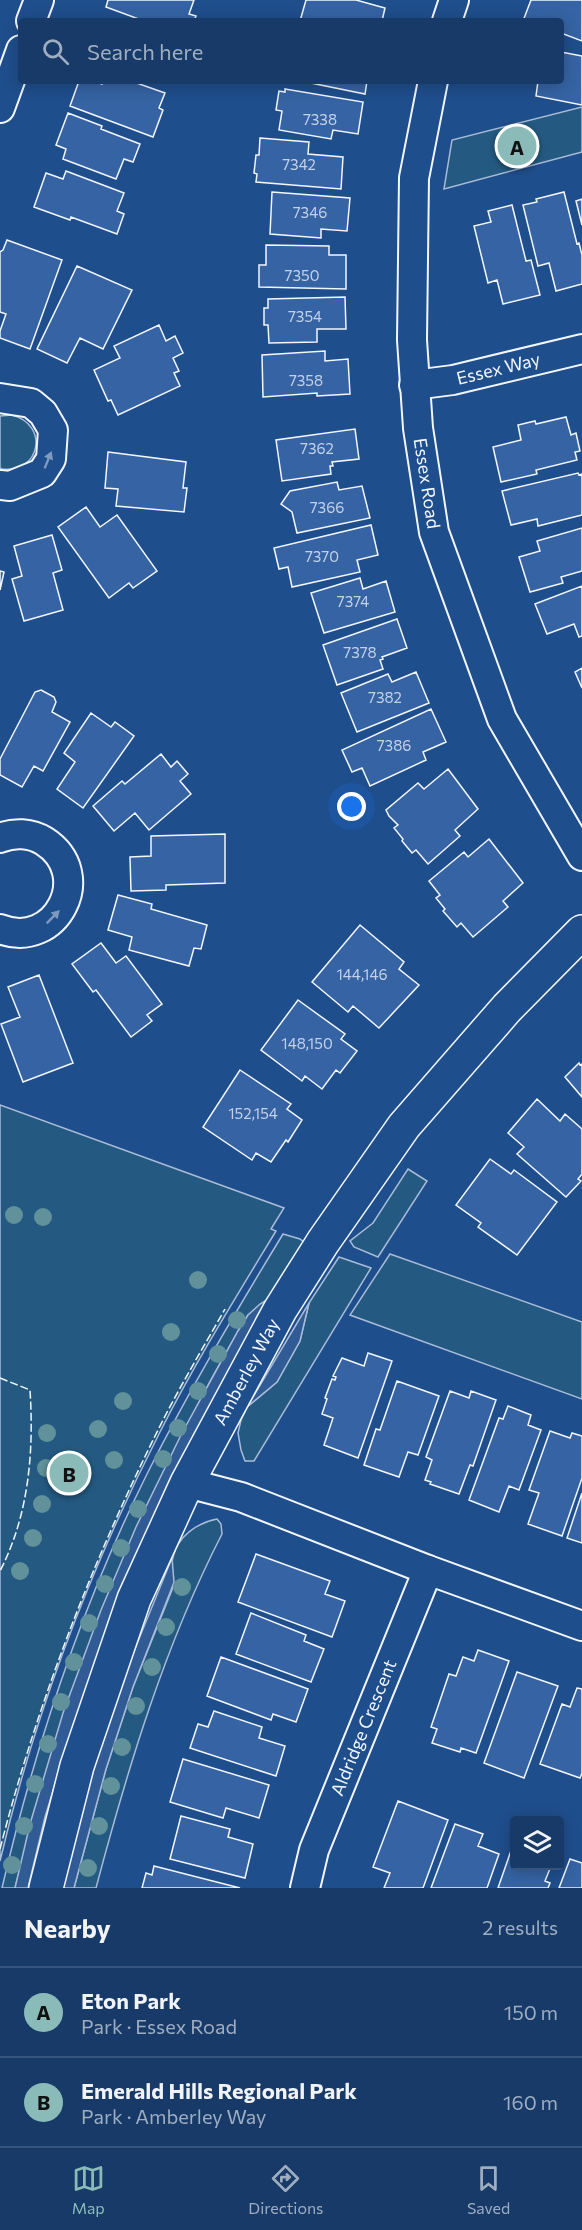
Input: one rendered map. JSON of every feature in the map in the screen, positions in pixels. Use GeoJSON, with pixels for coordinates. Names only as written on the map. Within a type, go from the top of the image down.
{"type":"FeatureCollection","features":[{"type":"Feature","properties":{"kind":"street"},"geometry":{"type":"LineString","coordinates":[[33,18],[39,0]]}},
{"type":"Feature","properties":{"kind":"street"},"geometry":{"type":"LineString","coordinates":[[448,18],[454,0]]}},
{"type":"Feature","properties":{"kind":"street"},"geometry":{"type":"LineString","coordinates":[[0,108],[18,58]]}},
{"type":"Feature","properties":{"kind":"street","name":"Essex Road"},"geometry":{"type":"LineString","coordinates":[[432,84],[414,178],[412,340],[418,428],[434,532],[502,719],[582,856]]}},
{"type":"Feature","properties":{"kind":"street","name":"Essex Way"},"geometry":{"type":"LineString","coordinates":[[414,385],[453,380],[582,349]]}},
{"type":"Feature","properties":{"kind":"street"},"geometry":{"type":"LineString","coordinates":[[0,398],[31,403],[43,413],[53,430],[51,459],[42,473],[9,486],[0,485]]}},
{"type":"Feature","properties":{"kind":"street"},"geometry":{"type":"LineString","coordinates":[[0,838],[23,834],[39,837],[52,846],[62,858],[68,873],[69,889],[64,905],[55,918],[41,928],[25,933],[9,932],[0,928]]}},
{"type":"Feature","properties":{"kind":"street","name":"Amberley Way"},"geometry":{"type":"LineString","coordinates":[[46,1888],[77,1766],[134,1599],[187,1483],[280,1310],[323,1242],[404,1126],[507,1008],[582,932]]}},
{"type":"Feature","properties":{"kind":"street"},"geometry":{"type":"LineString","coordinates":[[187,1483],[241,1497],[428,1570],[582,1626]]}},
{"type":"Feature","properties":{"kind":"street","name":"Aldridge Crescent"},"geometry":{"type":"LineString","coordinates":[[305,1888],[314,1850],[428,1570]]}},
{"type":"Feature","properties":{"kind":"shaded area"},"geometry":{"type":"Polygon","coordinates":[[[582,107],[582,152],[444,189],[452,140],[582,107]]]}},
{"type":"Feature","properties":{"kind":"shaded area"},"geometry":{"type":"Polygon","coordinates":[[[12,415],[24,420],[32,428],[36,438],[36,448],[32,457],[25,464],[15,469],[2,469],[0,468],[0,416],[12,415]]]}},
{"type":"Feature","properties":{"kind":"shaded area"},"geometry":{"type":"Polygon","coordinates":[[[0,1105],[284,1208],[271,1229],[276,1231],[173,1406],[111,1535],[88,1588],[48,1696],[14,1806],[0,1861],[0,1105]]]}},
{"type":"Feature","properties":{"kind":"shaded area"},"geometry":{"type":"Polygon","coordinates":[[[408,1169],[427,1181],[378,1257],[354,1247],[350,1241],[373,1223],[408,1169]]]}},
{"type":"Feature","properties":{"kind":"shaded area"},"geometry":{"type":"Polygon","coordinates":[[[283,1234],[300,1239],[305,1243],[275,1294],[248,1315],[238,1331],[201,1398],[135,1533],[106,1601],[56,1741],[34,1813],[15,1888],[2,1888],[29,1782],[62,1677],[123,1524],[179,1413],[283,1234]]]}},
{"type":"Feature","properties":{"kind":"shaded area"},"geometry":{"type":"Polygon","coordinates":[[[390,1254],[582,1322],[582,1399],[350,1315],[390,1254]]]}},
{"type":"Feature","properties":{"kind":"shaded area"},"geometry":{"type":"Polygon","coordinates":[[[339,1257],[371,1268],[254,1461],[245,1461],[238,1433],[241,1420],[247,1407],[277,1382],[300,1341],[309,1303],[339,1257]]]}},
{"type":"Feature","properties":{"kind":"shaded area"},"geometry":{"type":"Polygon","coordinates":[[[270,1298],[117,1608],[71,1732],[45,1817],[28,1888],[15,1888],[30,1824],[63,1713],[101,1610],[136,1527],[182,1433],[238,1331],[248,1315],[270,1298]]]}},
{"type":"Feature","properties":{"kind":"shaded area"},"geometry":{"type":"Polygon","coordinates":[[[309,1303],[300,1341],[277,1382],[247,1407],[309,1303]]]}},
{"type":"Feature","properties":{"kind":"shaded area"},"geometry":{"type":"Polygon","coordinates":[[[217,1519],[221,1524],[222,1534],[183,1619],[150,1707],[121,1797],[96,1888],[74,1888],[106,1769],[133,1687],[172,1590],[172,1561],[176,1550],[189,1532],[217,1519]]]}},
{"type":"Feature","properties":{"kind":"shaded area"},"geometry":{"type":"Polygon","coordinates":[[[172,1558],[174,1582],[133,1687],[106,1769],[74,1888],[61,1888],[91,1775],[125,1673],[172,1558]]]}},
{"type":"Feature","properties":{"kind":"building"},"geometry":{"type":"Polygon","coordinates":[[[108,0],[194,0],[189,14],[196,16],[195,18],[136,18],[106,7],[108,0]]]}},
{"type":"Feature","properties":{"kind":"building"},"geometry":{"type":"Polygon","coordinates":[[[306,0],[356,0],[385,8],[383,18],[301,18],[306,0]]]}},
{"type":"Feature","properties":{"kind":"building"},"geometry":{"type":"Polygon","coordinates":[[[531,0],[582,0],[582,41],[564,34],[564,18],[524,18],[531,0]]]}},
{"type":"Feature","properties":{"kind":"building"},"geometry":{"type":"Polygon","coordinates":[[[564,53],[582,56],[582,105],[536,96],[538,84],[564,84],[564,53]]]}},
{"type":"Feature","properties":{"kind":"building"},"geometry":{"type":"Polygon","coordinates":[[[78,84],[140,84],[165,93],[159,108],[163,110],[153,137],[70,106],[78,84]]]}},
{"type":"Feature","properties":{"kind":"building"},"geometry":{"type":"Polygon","coordinates":[[[316,84],[367,84],[365,94],[316,84]]]}},
{"type":"Feature","properties":{"kind":"building"},"geometry":{"type":"Polygon","coordinates":[[[285,89],[363,102],[358,134],[333,130],[331,139],[279,130],[282,111],[276,110],[279,91],[285,92],[285,89]]]}},
{"type":"Feature","properties":{"kind":"building"},"geometry":{"type":"Polygon","coordinates":[[[68,113],[140,144],[133,162],[124,159],[116,179],[63,159],[66,149],[56,145],[68,113]]]}},
{"type":"Feature","properties":{"kind":"building"},"geometry":{"type":"Polygon","coordinates":[[[260,138],[309,142],[308,154],[343,157],[341,189],[256,182],[257,174],[254,173],[256,155],[259,155],[260,138]]]}},
{"type":"Feature","properties":{"kind":"building"},"geometry":{"type":"Polygon","coordinates":[[[66,171],[124,193],[117,211],[124,214],[117,234],[71,217],[70,220],[34,207],[46,173],[63,179],[66,171]]]}},
{"type":"Feature","properties":{"kind":"building"},"geometry":{"type":"Polygon","coordinates":[[[272,192],[350,198],[347,231],[321,229],[321,238],[270,234],[272,192]]]}},
{"type":"Feature","properties":{"kind":"building"},"geometry":{"type":"Polygon","coordinates":[[[564,192],[582,255],[582,284],[556,291],[549,263],[538,266],[523,205],[564,192]]]}},
{"type":"Feature","properties":{"kind":"building"},"geometry":{"type":"Polygon","coordinates":[[[582,199],[582,225],[576,201],[582,199]]]}},
{"type":"Feature","properties":{"kind":"building"},"geometry":{"type":"Polygon","coordinates":[[[512,205],[526,261],[531,260],[540,295],[503,304],[497,280],[488,283],[474,226],[491,222],[488,211],[512,205]]]}},
{"type":"Feature","properties":{"kind":"building"},"geometry":{"type":"Polygon","coordinates":[[[7,240],[62,260],[30,349],[0,338],[6,314],[0,312],[0,252],[7,240]]]}},
{"type":"Feature","properties":{"kind":"building"},"geometry":{"type":"Polygon","coordinates":[[[266,245],[329,246],[329,255],[346,255],[346,289],[259,287],[259,265],[266,265],[266,245]]]}},
{"type":"Feature","properties":{"kind":"building"},"geometry":{"type":"Polygon","coordinates":[[[77,266],[132,290],[103,349],[80,338],[67,363],[37,349],[77,266]]]}},
{"type":"Feature","properties":{"kind":"building"},"geometry":{"type":"Polygon","coordinates":[[[345,297],[346,329],[317,329],[317,342],[269,343],[268,325],[264,325],[264,308],[268,308],[268,299],[345,297]]]}},
{"type":"Feature","properties":{"kind":"building"},"geometry":{"type":"Polygon","coordinates":[[[159,325],[166,341],[175,336],[183,353],[173,358],[179,371],[174,373],[180,386],[118,415],[111,400],[108,401],[94,370],[120,358],[114,346],[159,325]]]}},
{"type":"Feature","properties":{"kind":"building"},"geometry":{"type":"Polygon","coordinates":[[[325,351],[325,361],[348,359],[350,394],[317,396],[317,393],[263,397],[262,355],[325,351]]]}},
{"type":"Feature","properties":{"kind":"building"},"geometry":{"type":"Polygon","coordinates":[[[566,417],[571,435],[576,433],[580,451],[575,452],[577,460],[536,470],[537,474],[501,482],[493,447],[521,440],[518,425],[535,421],[536,424],[566,417]]]}},
{"type":"Feature","properties":{"kind":"building"},"geometry":{"type":"Polygon","coordinates":[[[355,429],[359,459],[332,462],[331,474],[282,481],[276,440],[355,429]]]}},
{"type":"Feature","properties":{"kind":"building"},"geometry":{"type":"Polygon","coordinates":[[[108,452],[186,462],[183,488],[187,488],[184,512],[116,506],[118,489],[105,488],[108,452]]]}},
{"type":"Feature","properties":{"kind":"building"},"geometry":{"type":"Polygon","coordinates":[[[578,473],[582,474],[582,515],[538,526],[537,519],[511,525],[502,491],[578,473]]]}},
{"type":"Feature","properties":{"kind":"building"},"geometry":{"type":"Polygon","coordinates":[[[337,482],[339,490],[362,486],[370,518],[297,533],[292,512],[281,504],[290,491],[337,482]]]}},
{"type":"Feature","properties":{"kind":"building"},"geometry":{"type":"Polygon","coordinates":[[[86,507],[100,527],[117,515],[157,571],[133,588],[129,583],[109,598],[58,527],[86,507]]]}},
{"type":"Feature","properties":{"kind":"building"},"geometry":{"type":"Polygon","coordinates":[[[371,525],[378,555],[357,560],[360,572],[292,587],[288,567],[279,569],[274,548],[371,525]]]}},
{"type":"Feature","properties":{"kind":"building"},"geometry":{"type":"Polygon","coordinates":[[[582,528],[582,571],[561,577],[563,583],[530,592],[519,557],[540,551],[537,541],[582,528]]]}},
{"type":"Feature","properties":{"kind":"building"},"geometry":{"type":"Polygon","coordinates":[[[52,535],[62,570],[53,573],[63,610],[24,621],[12,579],[22,576],[14,546],[52,535]]]}},
{"type":"Feature","properties":{"kind":"building"},"geometry":{"type":"Polygon","coordinates":[[[0,571],[4,572],[0,590],[0,571]]]}},
{"type":"Feature","properties":{"kind":"building"},"geometry":{"type":"Polygon","coordinates":[[[360,578],[363,589],[386,581],[395,612],[324,633],[311,593],[360,578]]]}},
{"type":"Feature","properties":{"kind":"building"},"geometry":{"type":"Polygon","coordinates":[[[582,586],[582,636],[579,637],[574,624],[547,634],[535,604],[582,586]]]}},
{"type":"Feature","properties":{"kind":"building"},"geometry":{"type":"Polygon","coordinates":[[[397,619],[407,648],[382,657],[383,659],[380,660],[383,669],[337,685],[323,645],[397,619]]]}},
{"type":"Feature","properties":{"kind":"building"},"geometry":{"type":"Polygon","coordinates":[[[582,668],[582,688],[575,672],[582,668]]]}},
{"type":"Feature","properties":{"kind":"building"},"geometry":{"type":"Polygon","coordinates":[[[416,672],[429,703],[357,732],[341,693],[388,674],[392,682],[416,672]]]}},
{"type":"Feature","properties":{"kind":"building"},"geometry":{"type":"Polygon","coordinates":[[[41,690],[54,697],[56,702],[52,712],[70,722],[43,771],[34,766],[22,787],[0,775],[0,759],[35,692],[41,690]]]}},
{"type":"Feature","properties":{"kind":"building"},"geometry":{"type":"Polygon","coordinates":[[[431,709],[446,742],[423,752],[426,760],[370,786],[362,768],[352,772],[342,750],[431,709]]]}},
{"type":"Feature","properties":{"kind":"building"},"geometry":{"type":"Polygon","coordinates":[[[91,713],[111,727],[115,722],[134,736],[83,808],[57,789],[75,762],[64,753],[91,713]]]}},
{"type":"Feature","properties":{"kind":"building"},"geometry":{"type":"Polygon","coordinates":[[[161,754],[171,767],[177,761],[188,774],[180,781],[191,794],[149,830],[135,813],[114,831],[93,806],[122,781],[125,784],[161,754]]]}},
{"type":"Feature","properties":{"kind":"building"},"geometry":{"type":"Polygon","coordinates":[[[448,769],[478,809],[455,830],[460,836],[428,864],[416,850],[412,853],[402,841],[403,839],[394,828],[398,825],[386,810],[418,783],[424,789],[448,769]]]}},
{"type":"Feature","properties":{"kind":"building"},"geometry":{"type":"Polygon","coordinates":[[[225,834],[225,883],[166,885],[166,890],[131,891],[130,857],[151,856],[151,836],[225,834]]]}},
{"type":"Feature","properties":{"kind":"building"},"geometry":{"type":"Polygon","coordinates":[[[489,839],[523,883],[503,901],[508,907],[473,937],[461,923],[457,927],[443,911],[445,909],[436,898],[440,895],[429,881],[464,852],[468,857],[489,839]]]}},
{"type":"Feature","properties":{"kind":"building"},"geometry":{"type":"Polygon","coordinates":[[[118,895],[152,904],[151,909],[207,925],[201,949],[194,948],[189,966],[129,950],[132,937],[108,930],[118,895]]]}},
{"type":"Feature","properties":{"kind":"building"},"geometry":{"type":"Polygon","coordinates":[[[360,925],[404,962],[399,969],[419,985],[379,1028],[353,1006],[348,1012],[312,982],[360,925]]]}},
{"type":"Feature","properties":{"kind":"building"},"geometry":{"type":"Polygon","coordinates":[[[101,943],[116,963],[126,956],[162,1004],[147,1015],[152,1021],[131,1037],[96,990],[93,992],[72,964],[101,943]]]}},
{"type":"Feature","properties":{"kind":"building"},"geometry":{"type":"Polygon","coordinates":[[[39,975],[73,1063],[23,1082],[1,1024],[20,1017],[8,987],[39,975]]]}},
{"type":"Feature","properties":{"kind":"building"},"geometry":{"type":"Polygon","coordinates":[[[298,1000],[345,1034],[341,1039],[357,1051],[340,1073],[336,1070],[322,1089],[305,1076],[302,1081],[261,1050],[298,1000]]]}},
{"type":"Feature","properties":{"kind":"building"},"geometry":{"type":"Polygon","coordinates":[[[579,1063],[582,1064],[582,1097],[565,1077],[579,1063]]]}},
{"type":"Feature","properties":{"kind":"building"},"geometry":{"type":"Polygon","coordinates":[[[240,1070],[291,1104],[287,1109],[302,1120],[288,1142],[286,1140],[271,1162],[256,1153],[252,1160],[203,1127],[240,1070]]]}},
{"type":"Feature","properties":{"kind":"building"},"geometry":{"type":"Polygon","coordinates":[[[537,1099],[560,1121],[565,1114],[582,1129],[582,1174],[578,1179],[581,1181],[566,1197],[517,1154],[524,1147],[508,1133],[537,1099]]]}},
{"type":"Feature","properties":{"kind":"building"},"geometry":{"type":"Polygon","coordinates":[[[490,1159],[511,1174],[514,1170],[557,1202],[517,1255],[478,1227],[481,1223],[456,1205],[490,1159]]]}},
{"type":"Feature","properties":{"kind":"building"},"geometry":{"type":"Polygon","coordinates":[[[368,1353],[392,1361],[358,1458],[324,1445],[333,1418],[322,1414],[327,1399],[325,1398],[332,1379],[335,1380],[336,1377],[333,1376],[342,1358],[364,1366],[368,1353]]]}},
{"type":"Feature","properties":{"kind":"building"},"geometry":{"type":"Polygon","coordinates":[[[397,1381],[439,1396],[418,1455],[408,1452],[399,1477],[364,1465],[376,1429],[380,1430],[397,1381]]]}},
{"type":"Feature","properties":{"kind":"building"},"geometry":{"type":"Polygon","coordinates":[[[450,1391],[469,1398],[471,1391],[496,1400],[473,1466],[470,1465],[459,1494],[425,1480],[432,1460],[426,1457],[450,1391]]]}},
{"type":"Feature","properties":{"kind":"building"},"geometry":{"type":"Polygon","coordinates":[[[508,1406],[531,1415],[528,1425],[541,1430],[519,1490],[509,1486],[499,1512],[469,1500],[499,1418],[503,1419],[508,1406]]]}},
{"type":"Feature","properties":{"kind":"building"},"geometry":{"type":"Polygon","coordinates":[[[550,1431],[570,1438],[572,1433],[582,1436],[582,1478],[562,1536],[528,1524],[539,1493],[529,1490],[550,1431]]]}},
{"type":"Feature","properties":{"kind":"building"},"geometry":{"type":"Polygon","coordinates":[[[582,1493],[582,1543],[567,1538],[582,1493]]]}},
{"type":"Feature","properties":{"kind":"building"},"geometry":{"type":"Polygon","coordinates":[[[256,1554],[330,1581],[325,1594],[345,1601],[332,1637],[238,1602],[256,1554]]]}},
{"type":"Feature","properties":{"kind":"building"},"geometry":{"type":"Polygon","coordinates":[[[251,1613],[306,1635],[304,1641],[324,1649],[311,1682],[236,1654],[251,1613]]]}},
{"type":"Feature","properties":{"kind":"building"},"geometry":{"type":"Polygon","coordinates":[[[478,1650],[509,1661],[476,1753],[461,1748],[460,1752],[432,1743],[437,1729],[431,1727],[449,1674],[456,1676],[463,1657],[474,1661],[478,1650]]]}},
{"type":"Feature","properties":{"kind":"building"},"geometry":{"type":"Polygon","coordinates":[[[221,1657],[308,1689],[296,1722],[273,1714],[271,1720],[207,1696],[221,1657]]]}},
{"type":"Feature","properties":{"kind":"building"},"geometry":{"type":"Polygon","coordinates":[[[517,1672],[558,1686],[524,1778],[484,1763],[517,1672]]]}},
{"type":"Feature","properties":{"kind":"building"},"geometry":{"type":"Polygon","coordinates":[[[577,1688],[582,1689],[582,1773],[580,1778],[540,1764],[562,1704],[570,1707],[577,1688]]]}},
{"type":"Feature","properties":{"kind":"building"},"geometry":{"type":"Polygon","coordinates":[[[214,1711],[262,1727],[259,1738],[285,1746],[276,1776],[190,1748],[198,1724],[208,1727],[214,1711]]]}},
{"type":"Feature","properties":{"kind":"building"},"geometry":{"type":"Polygon","coordinates":[[[183,1759],[269,1785],[259,1818],[226,1808],[223,1818],[170,1802],[183,1759]]]}},
{"type":"Feature","properties":{"kind":"building"},"geometry":{"type":"Polygon","coordinates":[[[398,1801],[448,1820],[423,1888],[384,1888],[390,1873],[373,1867],[398,1801]]]}},
{"type":"Feature","properties":{"kind":"building"},"geometry":{"type":"Polygon","coordinates":[[[181,1816],[230,1829],[228,1837],[253,1844],[245,1878],[170,1859],[181,1816]]]}},
{"type":"Feature","properties":{"kind":"building"},"geometry":{"type":"Polygon","coordinates":[[[455,1824],[483,1834],[478,1846],[499,1854],[487,1888],[431,1888],[455,1824]]]}},
{"type":"Feature","properties":{"kind":"building"},"geometry":{"type":"Polygon","coordinates":[[[510,1854],[510,1870],[549,1870],[545,1881],[550,1883],[548,1888],[498,1888],[510,1854]]]}},
{"type":"Feature","properties":{"kind":"building"},"geometry":{"type":"Polygon","coordinates":[[[570,1859],[582,1863],[582,1888],[559,1888],[570,1859]]]}},
{"type":"Feature","properties":{"kind":"building"},"geometry":{"type":"Polygon","coordinates":[[[154,1866],[240,1888],[142,1888],[146,1873],[152,1875],[154,1866]]]}},
{"type":"Feature","properties":{"kind":"fence"},"geometry":{"type":"LineString","coordinates":[[0,1849],[15,1793],[50,1684],[91,1577],[163,1420],[225,1309]]}},
{"type":"Feature","properties":{"kind":"fence"},"geometry":{"type":"LineString","coordinates":[[0,1378],[30,1390],[31,1413],[30,1459],[23,1505],[10,1550],[0,1571]]}},
{"type":"Feature","properties":{"kind":"place","name":"Eton Park"},"geometry":{"type":"Point","coordinates":[517,146]}},
{"type":"Feature","properties":{"kind":"place","name":"Emerald Hills Regional Park"},"geometry":{"type":"Point","coordinates":[69,1473]}}]}
